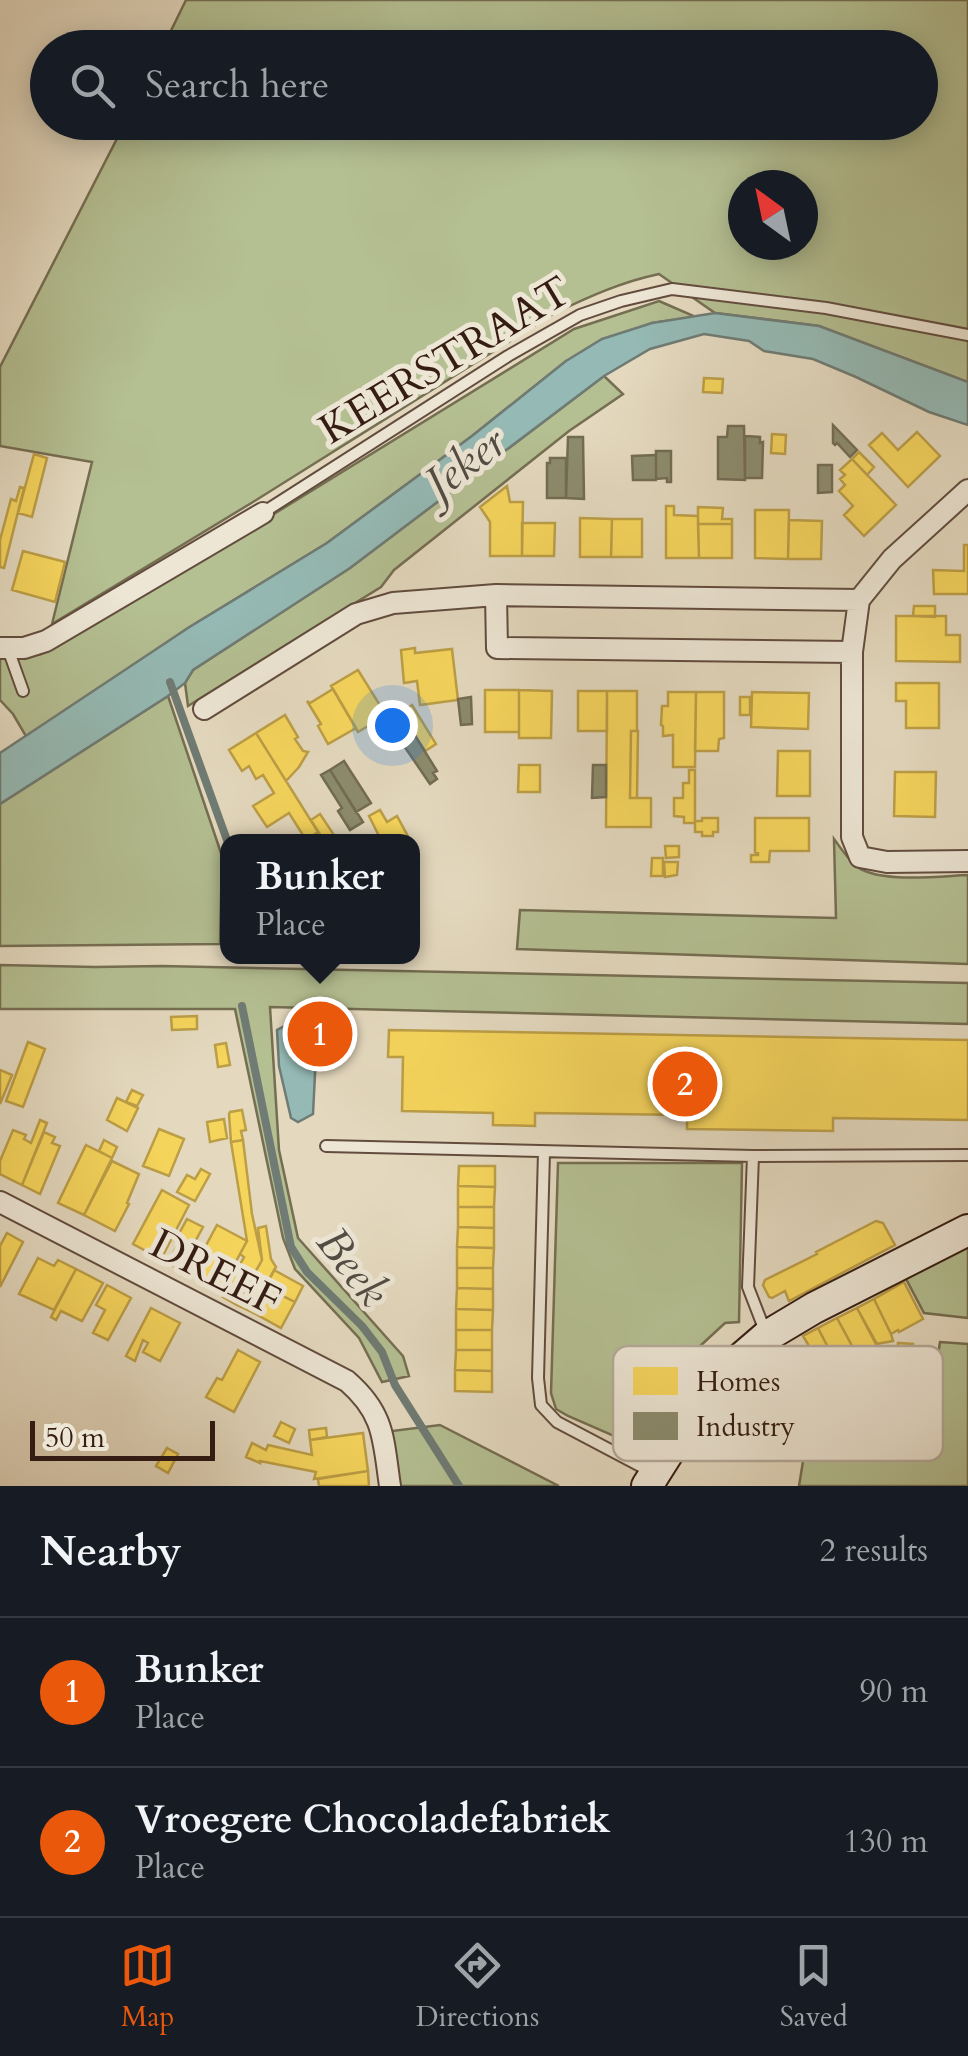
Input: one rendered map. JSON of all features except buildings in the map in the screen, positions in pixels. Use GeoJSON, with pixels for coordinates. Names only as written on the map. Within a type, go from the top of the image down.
{"type":"FeatureCollection","features":[{"type":"Feature","properties":{"kind":"street"},"geometry":{"type":"LineString","coordinates":[[968,490],[892,559],[859,600],[852,652],[852,838],[860,857],[886,862],[968,861]]}},
{"type":"Feature","properties":{"kind":"street","name":"KEERSTRAAT"},"geometry":{"type":"LineString","coordinates":[[4,649],[46,642],[263,513]]}},
{"type":"Feature","properties":{"kind":"street"},"geometry":{"type":"LineString","coordinates":[[204,709],[356,614],[393,603],[496,595],[859,600]]}},
{"type":"Feature","properties":{"kind":"street"},"geometry":{"type":"LineString","coordinates":[[496,595],[497,648],[852,652]]}},
{"type":"Feature","properties":{"kind":"street","name":"DREEF"},"geometry":{"type":"LineString","coordinates":[[0,1202],[347,1381],[362,1394],[381,1426],[390,1486]]}},
{"type":"Feature","properties":{"kind":"street"},"geometry":{"type":"LineString","coordinates":[[755,1346],[814,1308],[968,1230]]}},
{"type":"Feature","properties":{"kind":"lane","name":"KEERSTRAAT"},"geometry":{"type":"LineString","coordinates":[[263,513],[508,356],[580,315],[620,301],[672,289],[826,308],[968,335]]}},
{"type":"Feature","properties":{"kind":"lane"},"geometry":{"type":"LineString","coordinates":[[4,649],[23,691]]}},
{"type":"Feature","properties":{"kind":"lane"},"geometry":{"type":"LineString","coordinates":[[326,1146],[753,1156],[968,1156]]}},
{"type":"Feature","properties":{"kind":"lane"},"geometry":{"type":"LineString","coordinates":[[544,1152],[538,1378],[541,1405],[556,1422],[613,1457]]}},
{"type":"Feature","properties":{"kind":"lane"},"geometry":{"type":"LineString","coordinates":[[753,1156],[748,1288],[767,1336]]}},
{"type":"Feature","properties":{"kind":"lane"},"geometry":{"type":"LineString","coordinates":[[620,1461],[651,1480]]}},
{"type":"Feature","properties":{"kind":"green space"},"geometry":{"type":"Polygon","coordinates":[[[186,0],[968,0],[968,382],[819,326],[715,313],[659,274],[645,277],[553,314],[52,624],[92,462],[0,446],[0,367],[116,140],[938,140],[938,30],[171,30],[186,0]]]}},
{"type":"Feature","properties":{"kind":"green space"},"geometry":{"type":"Polygon","coordinates":[[[659,301],[696,317],[652,323],[566,361],[327,543],[188,628],[27,738],[0,700],[0,658],[41,654],[574,329],[659,301]]]}},
{"type":"Feature","properties":{"kind":"green space"},"geometry":{"type":"Polygon","coordinates":[[[604,376],[623,394],[569,431],[394,570],[381,587],[188,706],[185,683],[193,670],[350,568],[604,376]]]}},
{"type":"Feature","properties":{"kind":"green space"},"geometry":{"type":"Polygon","coordinates":[[[168,696],[220,850],[220,944],[0,946],[0,804],[168,696]]]}},
{"type":"Feature","properties":{"kind":"green space"},"geometry":{"type":"Polygon","coordinates":[[[834,839],[855,865],[878,875],[968,875],[968,964],[517,949],[520,910],[836,918],[834,839]]]}},
{"type":"Feature","properties":{"kind":"green space"},"geometry":{"type":"Polygon","coordinates":[[[0,965],[968,983],[968,1024],[270,1007],[279,1150],[298,1238],[403,1356],[409,1376],[382,1382],[359,1338],[295,1269],[283,1238],[235,1009],[0,1009],[0,965]]]}},
{"type":"Feature","properties":{"kind":"green space"},"geometry":{"type":"Polygon","coordinates":[[[558,1163],[742,1163],[739,1322],[725,1323],[700,1346],[613,1346],[613,1436],[556,1409],[551,1393],[558,1163]]]}},
{"type":"Feature","properties":{"kind":"green space"},"geometry":{"type":"Polygon","coordinates":[[[968,1247],[968,1318],[924,1313],[904,1275],[968,1247]]]}},
{"type":"Feature","properties":{"kind":"green space"},"geometry":{"type":"Polygon","coordinates":[[[940,1342],[968,1344],[968,1486],[799,1486],[803,1461],[943,1461],[943,1346],[940,1342]]]}},
{"type":"Feature","properties":{"kind":"green space"},"geometry":{"type":"Polygon","coordinates":[[[440,1425],[559,1486],[400,1486],[392,1431],[440,1425]]]}},
{"type":"Feature","properties":{"kind":"water","name":"Jeker"},"geometry":{"type":"Polygon","coordinates":[[[715,313],[819,326],[968,382],[968,425],[929,412],[813,359],[764,351],[749,341],[704,334],[650,349],[604,376],[350,568],[193,670],[185,683],[168,696],[0,804],[0,753],[188,628],[327,543],[566,361],[602,339],[652,323],[715,313]]]}},
{"type":"Feature","properties":{"kind":"water"},"geometry":{"type":"Polygon","coordinates":[[[294,1021],[310,1026],[316,1054],[313,1114],[298,1122],[291,1118],[279,1066],[277,1030],[294,1021]]]}},
{"type":"Feature","properties":{"kind":"waterway","name":"Beek"},"geometry":{"type":"LineString","coordinates":[[170,682],[225,834]]}},
{"type":"Feature","properties":{"kind":"waterway","name":"Beek"},"geometry":{"type":"LineString","coordinates":[[242,1006],[291,1247],[307,1272],[362,1326],[382,1352],[395,1385],[459,1486]]}},
{"type":"Feature","properties":{"kind":"place","name":"Bunker"},"geometry":{"type":"Point","coordinates":[320,1034]}},
{"type":"Feature","properties":{"kind":"place","name":"Vroegere Chocoladefabriek"},"geometry":{"type":"Point","coordinates":[685,1084]}}]}
